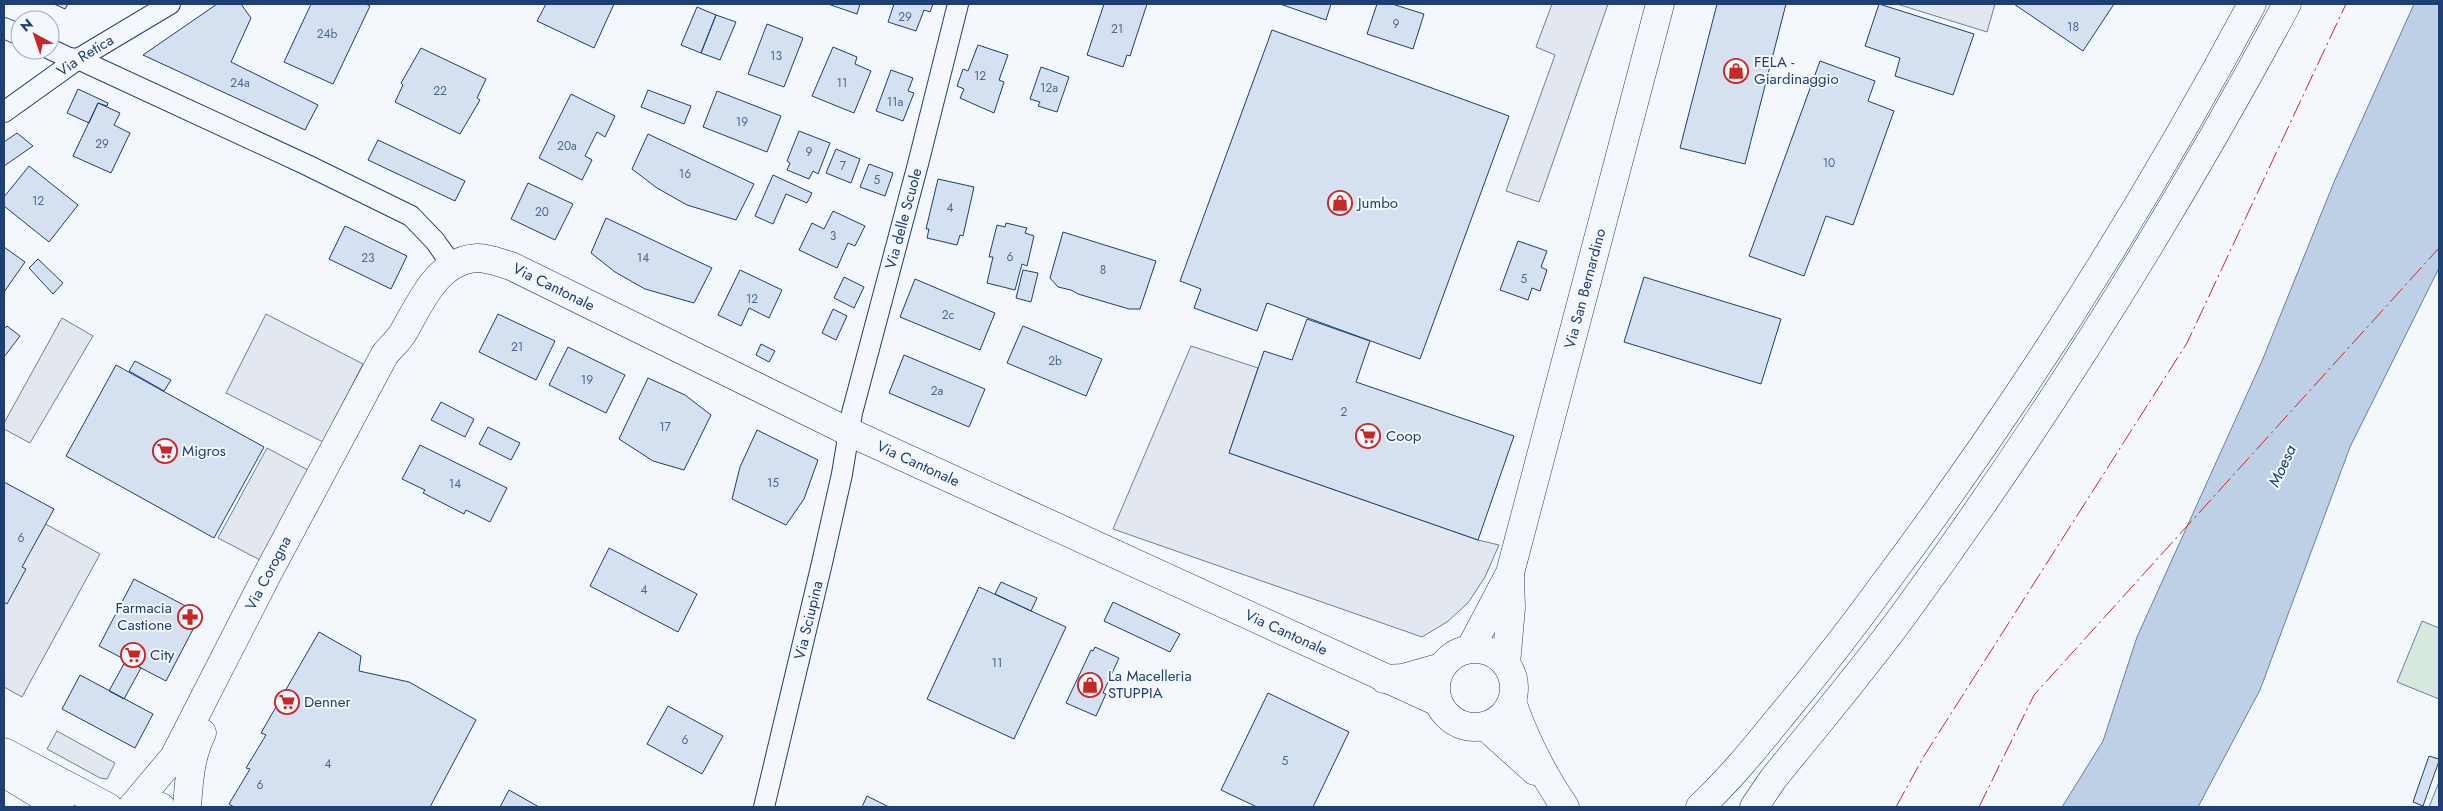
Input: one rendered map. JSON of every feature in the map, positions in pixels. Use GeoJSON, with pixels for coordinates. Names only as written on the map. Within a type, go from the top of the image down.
{"type":"FeatureCollection","features":[{"type":"Feature","properties":{"kind":"main road","name":"Via San Bernardino"},"geometry":{"type":"LineString","coordinates":[[1470,649],[1510,573],[1660,4]]}},
{"type":"Feature","properties":{"kind":"main road"},"geometry":{"type":"LineString","coordinates":[[1713,807],[1728,782],[1828,659],[1947,499],[2035,370],[2136,210],[2252,4]]}},
{"type":"Feature","properties":{"kind":"main road"},"geometry":{"type":"LineString","coordinates":[[1754,807],[1773,779],[1906,612],[2061,388],[2184,190],[2287,4]]}},
{"type":"Feature","properties":{"kind":"main road","name":"Via Cantonale"},"geometry":{"type":"LineString","coordinates":[[452,265],[464,260],[478,258],[511,266],[848,432],[1384,679],[1438,702]]}},
{"type":"Feature","properties":{"kind":"main road","name":"Via Corogna"},"geometry":{"type":"LineString","coordinates":[[132,807],[174,757],[385,354],[402,335],[426,292],[452,265]]}},
{"type":"Feature","properties":{"kind":"main road","name":"Via Corogna"},"geometry":{"type":"LineString","coordinates":[[187,807],[190,768],[200,738],[390,380],[402,335]]}},
{"type":"Feature","properties":{"kind":"main road","name":"Via San Bernardino"},"geometry":{"type":"LineString","coordinates":[[1506,664],[1511,608],[1510,573]]}},
{"type":"Feature","properties":{"kind":"main road"},"geometry":{"type":"LineString","coordinates":[[1470,649],[1483,650],[1496,655],[1506,664],[1514,682],[1512,702],[1506,713],[1496,721],[1474,728],[1462,726],[1447,716],[1438,702],[1435,684],[1442,667],[1454,655],[1470,649]]}},
{"type":"Feature","properties":{"kind":"main road"},"geometry":{"type":"LineString","coordinates":[[1384,679],[1403,678],[1442,667]]}},
{"type":"Feature","properties":{"kind":"main road"},"geometry":{"type":"LineString","coordinates":[[1512,702],[1521,727],[1548,782],[1565,807]]}},
{"type":"Feature","properties":{"kind":"main road"},"geometry":{"type":"LineString","coordinates":[[1485,726],[1548,782]]}},
{"type":"Feature","properties":{"kind":"main road"},"geometry":{"type":"LineString","coordinates":[[4,752],[108,807]]}},
{"type":"Feature","properties":{"kind":"main road"},"geometry":{"type":"LineString","coordinates":[[4,773],[60,807]]}},
{"type":"Feature","properties":{"kind":"main road"},"geometry":{"type":"LineString","coordinates":[[1744,807],[1773,779]]}},
{"type":"Feature","properties":{"kind":"main road"},"geometry":{"type":"LineString","coordinates":[[1700,807],[1728,782]]}},
{"type":"Feature","properties":{"kind":"main road"},"geometry":{"type":"LineString","coordinates":[[132,807],[152,805],[161,807]]}},
{"type":"Feature","properties":{"kind":"street","name":"Via Retica"},"geometry":{"type":"LineString","coordinates":[[4,112],[78,59],[170,4]]}},
{"type":"Feature","properties":{"kind":"street","name":"Via delle Scuole"},"geometry":{"type":"LineString","coordinates":[[848,432],[958,4]]}},
{"type":"Feature","properties":{"kind":"street"},"geometry":{"type":"LineString","coordinates":[[60,54],[69,58],[78,59],[307,165],[411,216],[435,241],[452,265]]}},
{"type":"Feature","properties":{"kind":"street","name":"Via Sciupina"},"geometry":{"type":"LineString","coordinates":[[764,807],[822,563],[848,432]]}},
{"type":"Feature","properties":{"kind":"shaded area"},"geometry":{"type":"Polygon","coordinates":[[[1552,4],[1608,4],[1539,202],[1506,191],[1555,55],[1536,47],[1552,4]]]}},
{"type":"Feature","properties":{"kind":"shaded area"},"geometry":{"type":"Polygon","coordinates":[[[1897,4],[1995,4],[1987,32],[1897,4]]]}},
{"type":"Feature","properties":{"kind":"shaded area"},"geometry":{"type":"Polygon","coordinates":[[[266,314],[363,364],[323,442],[226,393],[266,314]]]}},
{"type":"Feature","properties":{"kind":"shaded area"},"geometry":{"type":"Polygon","coordinates":[[[62,318],[93,336],[30,443],[4,429],[4,423],[62,318]]]}},
{"type":"Feature","properties":{"kind":"shaded area"},"geometry":{"type":"Polygon","coordinates":[[[1191,346],[1258,368],[1229,453],[1478,540],[1499,545],[1485,577],[1468,603],[1447,622],[1422,637],[1113,529],[1191,346]]]}},
{"type":"Feature","properties":{"kind":"shaded area"},"geometry":{"type":"Polygon","coordinates":[[[267,448],[308,470],[260,560],[218,538],[267,448]]]}},
{"type":"Feature","properties":{"kind":"shaded area"},"geometry":{"type":"Polygon","coordinates":[[[42,522],[100,554],[22,697],[4,687],[4,592],[42,522]]]}},
{"type":"Feature","properties":{"kind":"shaded area"},"geometry":{"type":"Polygon","coordinates":[[[2422,621],[2439,628],[2439,699],[2397,682],[2422,621]]]}},
{"type":"Feature","properties":{"kind":"shaded area"},"geometry":{"type":"Polygon","coordinates":[[[57,731],[115,763],[107,779],[100,778],[47,749],[57,731]]]}},
{"type":"Feature","properties":{"kind":"shaded area"},"geometry":{"type":"Polygon","coordinates":[[[2439,782],[2439,807],[2429,807],[2439,782]]]}},
{"type":"Feature","properties":{"kind":"water","name":"Moesa"},"geometry":{"type":"Polygon","coordinates":[[[2414,4],[2439,4],[2439,268],[2350,447],[2260,690],[2198,807],[2062,807],[2103,741],[2137,637],[2262,361],[2334,182],[2414,4]]]}},
{"type":"Feature","properties":{"kind":"building"},"geometry":{"type":"Polygon","coordinates":[[[54,4],[68,4],[65,9],[54,4]]]}},
{"type":"Feature","properties":{"kind":"building"},"geometry":{"type":"Polygon","coordinates":[[[217,4],[241,4],[251,18],[231,62],[318,105],[305,130],[143,55],[217,4]]]}},
{"type":"Feature","properties":{"kind":"building"},"geometry":{"type":"Polygon","coordinates":[[[311,4],[366,4],[370,6],[333,84],[284,62],[311,4]]]}},
{"type":"Feature","properties":{"kind":"building"},"geometry":{"type":"Polygon","coordinates":[[[546,4],[614,4],[594,48],[537,21],[546,4]]]}},
{"type":"Feature","properties":{"kind":"building"},"geometry":{"type":"Polygon","coordinates":[[[828,4],[860,4],[857,14],[828,4]]]}},
{"type":"Feature","properties":{"kind":"building"},"geometry":{"type":"Polygon","coordinates":[[[894,4],[933,4],[930,12],[924,10],[916,31],[888,22],[894,4]]]}},
{"type":"Feature","properties":{"kind":"building"},"geometry":{"type":"Polygon","coordinates":[[[1104,4],[1147,4],[1130,56],[1127,55],[1123,67],[1087,55],[1104,4]]]}},
{"type":"Feature","properties":{"kind":"building"},"geometry":{"type":"Polygon","coordinates":[[[1280,4],[1331,4],[1326,20],[1280,4]]]}},
{"type":"Feature","properties":{"kind":"building"},"geometry":{"type":"Polygon","coordinates":[[[1377,4],[1392,4],[1424,14],[1413,49],[1367,34],[1377,4]]]}},
{"type":"Feature","properties":{"kind":"building"},"geometry":{"type":"Polygon","coordinates":[[[1717,4],[1786,4],[1745,164],[1680,148],[1717,4]]]}},
{"type":"Feature","properties":{"kind":"building"},"geometry":{"type":"Polygon","coordinates":[[[1879,4],[1974,34],[1953,95],[1895,76],[1900,58],[1865,46],[1879,4]]]}},
{"type":"Feature","properties":{"kind":"building"},"geometry":{"type":"Polygon","coordinates":[[[2014,4],[2114,4],[2083,51],[2014,4]]]}},
{"type":"Feature","properties":{"kind":"building"},"geometry":{"type":"Polygon","coordinates":[[[697,7],[716,15],[701,53],[681,45],[697,7]]]}},
{"type":"Feature","properties":{"kind":"building"},"geometry":{"type":"Polygon","coordinates":[[[716,15],[736,22],[720,60],[701,53],[716,15]]]}},
{"type":"Feature","properties":{"kind":"building"},"geometry":{"type":"Polygon","coordinates":[[[767,24],[803,38],[784,87],[748,74],[767,24]]]}},
{"type":"Feature","properties":{"kind":"building"},"geometry":{"type":"Polygon","coordinates":[[[1272,30],[1509,116],[1420,359],[1267,303],[1257,331],[1194,308],[1201,289],[1180,281],[1272,30]]]}},
{"type":"Feature","properties":{"kind":"building"},"geometry":{"type":"Polygon","coordinates":[[[978,45],[1008,55],[999,80],[1004,82],[994,113],[960,98],[964,89],[957,86],[963,69],[968,71],[978,45]]]}},
{"type":"Feature","properties":{"kind":"building"},"geometry":{"type":"Polygon","coordinates":[[[833,47],[857,57],[855,64],[871,71],[854,113],[812,96],[833,47]]]}},
{"type":"Feature","properties":{"kind":"building"},"geometry":{"type":"Polygon","coordinates":[[[421,48],[486,79],[477,98],[480,100],[460,134],[395,102],[403,85],[401,83],[421,48]]]}},
{"type":"Feature","properties":{"kind":"building"},"geometry":{"type":"Polygon","coordinates":[[[1820,61],[1875,81],[1868,101],[1894,111],[1853,225],[1826,216],[1804,276],[1749,256],[1820,61]]]}},
{"type":"Feature","properties":{"kind":"building"},"geometry":{"type":"Polygon","coordinates":[[[1041,67],[1069,77],[1057,112],[1038,106],[1040,102],[1030,99],[1041,67]]]}},
{"type":"Feature","properties":{"kind":"building"},"geometry":{"type":"Polygon","coordinates":[[[891,70],[913,78],[908,91],[914,93],[903,121],[876,111],[891,70]]]}},
{"type":"Feature","properties":{"kind":"building"},"geometry":{"type":"Polygon","coordinates":[[[78,89],[108,103],[107,106],[98,103],[89,123],[67,113],[78,89]]]}},
{"type":"Feature","properties":{"kind":"building"},"geometry":{"type":"Polygon","coordinates":[[[648,90],[691,106],[684,124],[641,107],[648,90]]]}},
{"type":"Feature","properties":{"kind":"building"},"geometry":{"type":"Polygon","coordinates":[[[717,91],[781,116],[767,152],[703,127],[717,91]]]}},
{"type":"Feature","properties":{"kind":"building"},"geometry":{"type":"Polygon","coordinates":[[[571,94],[615,116],[605,137],[597,132],[585,156],[592,160],[582,180],[539,158],[571,94]]]}},
{"type":"Feature","properties":{"kind":"building"},"geometry":{"type":"Polygon","coordinates":[[[98,103],[120,113],[114,125],[130,133],[111,173],[73,156],[98,103]]]}},
{"type":"Feature","properties":{"kind":"building"},"geometry":{"type":"Polygon","coordinates":[[[799,131],[830,143],[818,174],[813,171],[809,179],[787,170],[790,163],[787,161],[799,131]]]}},
{"type":"Feature","properties":{"kind":"building"},"geometry":{"type":"Polygon","coordinates":[[[17,133],[33,146],[4,166],[4,142],[17,133]]]}},
{"type":"Feature","properties":{"kind":"building"},"geometry":{"type":"Polygon","coordinates":[[[648,134],[754,184],[736,220],[687,205],[657,188],[632,169],[648,134]]]}},
{"type":"Feature","properties":{"kind":"building"},"geometry":{"type":"Polygon","coordinates":[[[378,140],[465,181],[455,201],[368,160],[378,140]]]}},
{"type":"Feature","properties":{"kind":"building"},"geometry":{"type":"Polygon","coordinates":[[[836,149],[860,159],[851,183],[826,173],[836,149]]]}},
{"type":"Feature","properties":{"kind":"building"},"geometry":{"type":"Polygon","coordinates":[[[869,164],[893,173],[885,196],[860,187],[869,164]]]}},
{"type":"Feature","properties":{"kind":"building"},"geometry":{"type":"Polygon","coordinates":[[[29,166],[78,205],[49,242],[4,206],[4,197],[29,166]]]}},
{"type":"Feature","properties":{"kind":"building"},"geometry":{"type":"Polygon","coordinates":[[[773,175],[812,193],[807,203],[786,194],[773,224],[755,216],[773,175]]]}},
{"type":"Feature","properties":{"kind":"building"},"geometry":{"type":"Polygon","coordinates":[[[938,179],[974,187],[963,236],[960,235],[957,245],[927,238],[929,229],[926,229],[938,179]]]}},
{"type":"Feature","properties":{"kind":"building"},"geometry":{"type":"Polygon","coordinates":[[[528,183],[573,204],[555,240],[511,219],[528,183]]]}},
{"type":"Feature","properties":{"kind":"building"},"geometry":{"type":"Polygon","coordinates":[[[833,211],[865,226],[855,246],[848,243],[837,268],[799,250],[812,223],[824,229],[833,211]]]}},
{"type":"Feature","properties":{"kind":"building"},"geometry":{"type":"Polygon","coordinates":[[[606,218],[712,268],[694,303],[645,289],[615,272],[591,253],[606,218]]]}},
{"type":"Feature","properties":{"kind":"building"},"geometry":{"type":"Polygon","coordinates":[[[1006,223],[1027,228],[1025,233],[1034,236],[1027,266],[1022,264],[1015,290],[987,283],[993,257],[989,257],[997,225],[1005,227],[1006,223]]]}},
{"type":"Feature","properties":{"kind":"building"},"geometry":{"type":"Polygon","coordinates":[[[345,226],[407,256],[391,289],[329,259],[345,226]]]}},
{"type":"Feature","properties":{"kind":"building"},"geometry":{"type":"Polygon","coordinates":[[[1063,232],[1156,261],[1140,309],[1129,309],[1058,287],[1050,278],[1063,232]]]}},
{"type":"Feature","properties":{"kind":"building"},"geometry":{"type":"Polygon","coordinates":[[[1518,241],[1547,251],[1541,267],[1547,270],[1540,291],[1532,288],[1528,300],[1500,290],[1518,241]]]}},
{"type":"Feature","properties":{"kind":"building"},"geometry":{"type":"Polygon","coordinates":[[[4,247],[25,262],[4,292],[4,247]]]}},
{"type":"Feature","properties":{"kind":"building"},"geometry":{"type":"Polygon","coordinates":[[[38,259],[63,283],[53,294],[29,268],[38,259]]]}},
{"type":"Feature","properties":{"kind":"building"},"geometry":{"type":"Polygon","coordinates":[[[740,270],[782,290],[769,318],[749,308],[741,326],[718,315],[740,270]]]}},
{"type":"Feature","properties":{"kind":"building"},"geometry":{"type":"Polygon","coordinates":[[[1023,270],[1038,273],[1031,302],[1016,298],[1023,270]]]}},
{"type":"Feature","properties":{"kind":"building"},"geometry":{"type":"Polygon","coordinates":[[[844,277],[864,287],[854,308],[834,298],[844,277]]]}},
{"type":"Feature","properties":{"kind":"building"},"geometry":{"type":"Polygon","coordinates":[[[1644,277],[1781,319],[1761,384],[1624,342],[1644,277]]]}},
{"type":"Feature","properties":{"kind":"building"},"geometry":{"type":"Polygon","coordinates":[[[915,279],[995,313],[980,350],[900,317],[915,279]]]}},
{"type":"Feature","properties":{"kind":"building"},"geometry":{"type":"Polygon","coordinates":[[[833,309],[847,316],[836,340],[822,333],[833,309]]]}},
{"type":"Feature","properties":{"kind":"building"},"geometry":{"type":"Polygon","coordinates":[[[498,314],[555,341],[536,380],[479,352],[498,314]]]}},
{"type":"Feature","properties":{"kind":"building"},"geometry":{"type":"Polygon","coordinates":[[[1307,319],[1370,341],[1356,382],[1514,436],[1478,540],[1229,453],[1264,351],[1292,360],[1307,319]]]}},
{"type":"Feature","properties":{"kind":"building"},"geometry":{"type":"Polygon","coordinates":[[[7,326],[20,336],[4,357],[4,329],[7,326]]]}},
{"type":"Feature","properties":{"kind":"building"},"geometry":{"type":"Polygon","coordinates":[[[1023,326],[1102,359],[1086,396],[1007,363],[1023,326]]]}},
{"type":"Feature","properties":{"kind":"building"},"geometry":{"type":"Polygon","coordinates":[[[761,344],[775,351],[769,362],[756,355],[761,344]]]}},
{"type":"Feature","properties":{"kind":"building"},"geometry":{"type":"Polygon","coordinates":[[[568,347],[625,375],[606,413],[549,385],[568,347]]]}},
{"type":"Feature","properties":{"kind":"building"},"geometry":{"type":"Polygon","coordinates":[[[904,355],[985,389],[969,427],[889,393],[904,355]]]}},
{"type":"Feature","properties":{"kind":"building"},"geometry":{"type":"Polygon","coordinates":[[[135,361],[171,380],[164,391],[129,371],[135,361]]]}},
{"type":"Feature","properties":{"kind":"building","name":"Migros"},"geometry":{"type":"Polygon","coordinates":[[[116,365],[264,447],[214,538],[66,456],[116,365]]]}},
{"type":"Feature","properties":{"kind":"building"},"geometry":{"type":"Polygon","coordinates":[[[648,378],[685,395],[711,415],[684,470],[653,461],[619,439],[648,378]]]}},
{"type":"Feature","properties":{"kind":"building"},"geometry":{"type":"Polygon","coordinates":[[[441,402],[474,419],[465,437],[431,420],[441,402]]]}},
{"type":"Feature","properties":{"kind":"building"},"geometry":{"type":"Polygon","coordinates":[[[488,427],[520,443],[511,460],[479,444],[488,427]]]}},
{"type":"Feature","properties":{"kind":"building"},"geometry":{"type":"Polygon","coordinates":[[[757,430],[818,460],[804,499],[786,525],[732,499],[740,467],[757,430]]]}},
{"type":"Feature","properties":{"kind":"building"},"geometry":{"type":"Polygon","coordinates":[[[420,445],[507,488],[490,522],[466,510],[464,514],[423,493],[425,490],[402,479],[420,445]]]}},
{"type":"Feature","properties":{"kind":"building"},"geometry":{"type":"Polygon","coordinates":[[[4,482],[54,509],[22,567],[26,569],[7,604],[4,602],[4,482]]]}},
{"type":"Feature","properties":{"kind":"building"},"geometry":{"type":"Polygon","coordinates":[[[609,548],[697,594],[678,632],[590,586],[609,548]]]}},
{"type":"Feature","properties":{"kind":"building"},"geometry":{"type":"Polygon","coordinates":[[[134,579],[201,614],[166,681],[99,646],[134,579]]]}},
{"type":"Feature","properties":{"kind":"building"},"geometry":{"type":"Polygon","coordinates":[[[1001,582],[1037,598],[1031,611],[995,594],[1001,582]]]}},
{"type":"Feature","properties":{"kind":"building"},"geometry":{"type":"Polygon","coordinates":[[[979,587],[1066,627],[1014,739],[927,699],[979,587]]]}},
{"type":"Feature","properties":{"kind":"building"},"geometry":{"type":"Polygon","coordinates":[[[1113,602],[1180,634],[1170,652],[1104,621],[1113,602]]]}},
{"type":"Feature","properties":{"kind":"building"},"geometry":{"type":"Polygon","coordinates":[[[319,632],[361,656],[359,671],[409,682],[476,720],[430,807],[234,807],[229,804],[250,769],[246,768],[266,735],[261,733],[319,632]]]}},
{"type":"Feature","properties":{"kind":"building"},"geometry":{"type":"Polygon","coordinates":[[[1095,647],[1119,658],[1103,693],[1106,694],[1096,716],[1066,703],[1091,650],[1093,651],[1095,647]]]}},
{"type":"Feature","properties":{"kind":"building"},"geometry":{"type":"Polygon","coordinates":[[[126,660],[141,668],[124,699],[109,691],[126,660]]]}},
{"type":"Feature","properties":{"kind":"building"},"geometry":{"type":"Polygon","coordinates":[[[80,675],[153,714],[135,748],[62,709],[80,675]]]}},
{"type":"Feature","properties":{"kind":"building"},"geometry":{"type":"Polygon","coordinates":[[[1268,693],[1349,732],[1313,807],[1257,807],[1221,790],[1268,693]]]}},
{"type":"Feature","properties":{"kind":"building"},"geometry":{"type":"Polygon","coordinates":[[[668,706],[723,736],[702,774],[647,744],[668,706]]]}},
{"type":"Feature","properties":{"kind":"building"},"geometry":{"type":"Polygon","coordinates":[[[2429,756],[2439,759],[2439,761],[2423,806],[2413,802],[2429,756]]]}},
{"type":"Feature","properties":{"kind":"building"},"geometry":{"type":"Polygon","coordinates":[[[509,790],[539,807],[500,807],[509,790]]]}},
{"type":"Feature","properties":{"kind":"building"},"geometry":{"type":"Polygon","coordinates":[[[867,796],[889,807],[862,807],[867,796]]]}},
{"type":"Feature","properties":{"kind":"power"},"geometry":{"type":"LineString","coordinates":[[1896,807],[1924,756],[2187,343],[2346,4]]}},
{"type":"Feature","properties":{"kind":"power"},"geometry":{"type":"LineString","coordinates":[[1979,807],[2034,695],[2439,248]]}},
{"type":"Feature","properties":{"kind":"place","name":"FELA - Giardinaggio"},"geometry":{"type":"Point","coordinates":[1736,71]}},
{"type":"Feature","properties":{"kind":"place","name":"Jumbo"},"geometry":{"type":"Point","coordinates":[1340,203]}},
{"type":"Feature","properties":{"kind":"place","name":"Coop"},"geometry":{"type":"Point","coordinates":[1368,436]}},
{"type":"Feature","properties":{"kind":"place","name":"Migros"},"geometry":{"type":"Point","coordinates":[165,451]}},
{"type":"Feature","properties":{"kind":"place","name":"Farmacia Castione"},"geometry":{"type":"Point","coordinates":[190,617]}},
{"type":"Feature","properties":{"kind":"place","name":"City"},"geometry":{"type":"Point","coordinates":[133,655]}},
{"type":"Feature","properties":{"kind":"place","name":"La Macelleria STUPPIA"},"geometry":{"type":"Point","coordinates":[1090,685]}},
{"type":"Feature","properties":{"kind":"place","name":"Denner"},"geometry":{"type":"Point","coordinates":[287,702]}}]}
